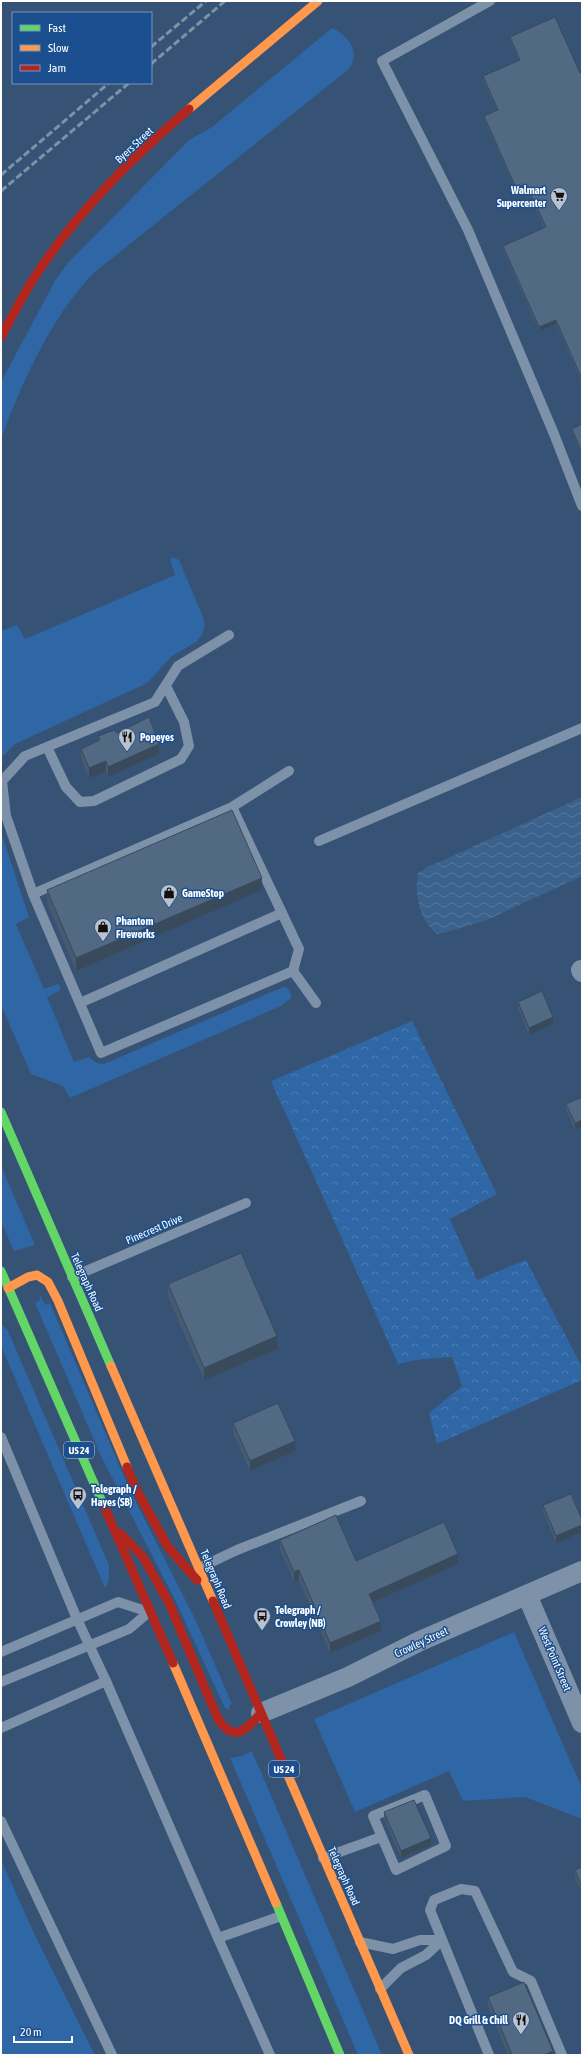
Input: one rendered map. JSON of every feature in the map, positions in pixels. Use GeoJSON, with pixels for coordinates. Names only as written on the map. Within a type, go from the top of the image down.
{"type":"FeatureCollection","features":[{"type":"Feature","properties":{"kind":"main road","name":"Byers Street"},"geometry":{"type":"LineString","coordinates":[[1,338],[45,262],[94,200],[140,154],[196,104],[318,1]]}},
{"type":"Feature","properties":{"kind":"main road","name":"Telegraph Road"},"geometry":{"type":"LineString","coordinates":[[1,1112],[12,1148],[72,1277],[409,2055]]}},
{"type":"Feature","properties":{"kind":"main road"},"geometry":{"type":"LineString","coordinates":[[3,1284],[37,1275],[48,1282],[58,1301],[136,1489],[168,1547],[210,1595]]}},
{"type":"Feature","properties":{"kind":"main road","name":"US 24"},"geometry":{"type":"LineString","coordinates":[[3,1284],[111,1523],[340,2055]]}},
{"type":"Feature","properties":{"kind":"main road"},"geometry":{"type":"LineString","coordinates":[[111,1523],[143,1557],[161,1590],[218,1719],[226,1731],[231,1734],[237,1733],[250,1726],[261,1713]]}},
{"type":"Feature","properties":{"kind":"street","name":"Crowley Street"},"geometry":{"type":"LineString","coordinates":[[261,1713],[348,1677],[420,1641],[582,1571]]}},
{"type":"Feature","properties":{"kind":"street","name":"West Point Street"},"geometry":{"type":"LineString","coordinates":[[528,1595],[582,1723]]}},
{"type":"Feature","properties":{"kind":"lane"},"geometry":{"type":"LineString","coordinates":[[490,1],[382,61],[468,230],[554,434],[582,506]]}},
{"type":"Feature","properties":{"kind":"lane"},"geometry":{"type":"LineString","coordinates":[[229,635],[178,666],[155,702],[25,756],[2,781],[6,816],[33,894],[101,1053],[293,971]]}},
{"type":"Feature","properties":{"kind":"lane"},"geometry":{"type":"LineString","coordinates":[[48,747],[66,787],[80,802],[94,801],[181,759],[189,746],[184,722],[166,686]]}},
{"type":"Feature","properties":{"kind":"lane"},"geometry":{"type":"LineString","coordinates":[[319,841],[582,728]]}},
{"type":"Feature","properties":{"kind":"lane"},"geometry":{"type":"LineString","coordinates":[[33,894],[232,807],[289,771]]}},
{"type":"Feature","properties":{"kind":"lane"},"geometry":{"type":"LineString","coordinates":[[232,807],[299,949],[293,971]]}},
{"type":"Feature","properties":{"kind":"lane"},"geometry":{"type":"LineString","coordinates":[[80,1003],[282,913]]}},
{"type":"Feature","properties":{"kind":"lane"},"geometry":{"type":"LineString","coordinates":[[293,971],[316,1004]]}},
{"type":"Feature","properties":{"kind":"lane","name":"Pinecrest Drive"},"geometry":{"type":"LineString","coordinates":[[72,1277],[246,1203]]}},
{"type":"Feature","properties":{"kind":"lane"},"geometry":{"type":"LineString","coordinates":[[1,1437],[77,1619],[91,1645],[270,2055]]}},
{"type":"Feature","properties":{"kind":"lane"},"geometry":{"type":"LineString","coordinates":[[199,1568],[237,1550],[361,1501]]}},
{"type":"Feature","properties":{"kind":"lane"},"geometry":{"type":"LineString","coordinates":[[1,1652],[118,1602],[149,1612]]}},
{"type":"Feature","properties":{"kind":"lane"},"geometry":{"type":"LineString","coordinates":[[1,1682],[129,1629],[149,1612]]}},
{"type":"Feature","properties":{"kind":"lane"},"geometry":{"type":"LineString","coordinates":[[1,1728],[106,1681]]}},
{"type":"Feature","properties":{"kind":"lane"},"geometry":{"type":"LineString","coordinates":[[425,1795],[446,1846],[396,1870],[381,1837],[373,1816],[425,1795]]}},
{"type":"Feature","properties":{"kind":"lane"},"geometry":{"type":"LineString","coordinates":[[1,1821],[112,2055]]}},
{"type":"Feature","properties":{"kind":"lane"},"geometry":{"type":"LineString","coordinates":[[323,1858],[381,1837]]}},
{"type":"Feature","properties":{"kind":"lane"},"geometry":{"type":"LineString","coordinates":[[489,2055],[430,1910],[434,1900],[461,1889],[475,1891],[513,1972],[531,1981],[562,2055]]}},
{"type":"Feature","properties":{"kind":"lane"},"geometry":{"type":"LineString","coordinates":[[218,1938],[281,1916]]}},
{"type":"Feature","properties":{"kind":"lane"},"geometry":{"type":"LineString","coordinates":[[360,1941],[394,1949],[420,1940],[442,1940]]}},
{"type":"Feature","properties":{"kind":"lane"},"geometry":{"type":"LineString","coordinates":[[380,1989],[401,1968],[426,1955],[442,1940]]}},
{"type":"Feature","properties":{"kind":"green space"},"geometry":{"type":"Polygon","coordinates":[[[332,28],[344,35],[351,45],[354,57],[349,69],[96,271],[66,306],[40,349],[18,395],[1,439],[1,382],[56,279],[67,264],[189,140],[212,127],[332,28]]]}},
{"type":"Feature","properties":{"kind":"green space"},"geometry":{"type":"Polygon","coordinates":[[[173,557],[179,560],[201,612],[205,624],[202,635],[196,642],[172,656],[148,682],[15,744],[1,758],[1,631],[17,625],[25,639],[175,575],[170,560],[173,557]]]}},
{"type":"Feature","properties":{"kind":"green space"},"geometry":{"type":"Polygon","coordinates":[[[1,832],[29,917],[16,924],[44,989],[58,984],[61,987],[59,991],[47,997],[74,1062],[89,1057],[97,1063],[104,1064],[283,987],[288,988],[291,998],[281,1006],[70,1098],[63,1086],[31,1074],[1,1005],[1,832]]]}},
{"type":"Feature","properties":{"kind":"green space"},"geometry":{"type":"Polygon","coordinates":[[[412,1021],[497,1194],[450,1219],[477,1280],[526,1260],[582,1367],[582,1380],[437,1444],[429,1413],[462,1386],[452,1357],[416,1360],[398,1364],[271,1081],[412,1021]]]}},
{"type":"Feature","properties":{"kind":"green space"},"geometry":{"type":"Polygon","coordinates":[[[1,1166],[35,1245],[14,1251],[1,1222],[1,1166]]]}},
{"type":"Feature","properties":{"kind":"green space"},"geometry":{"type":"Polygon","coordinates":[[[39,1293],[45,1305],[50,1303],[129,1488],[196,1621],[232,1704],[229,1706],[230,1710],[225,1708],[176,1602],[101,1456],[35,1303],[40,1300],[39,1293]]]}},
{"type":"Feature","properties":{"kind":"green space"},"geometry":{"type":"Polygon","coordinates":[[[1,1324],[8,1331],[109,1565],[109,1580],[105,1588],[1,1346],[1,1324]]]}},
{"type":"Feature","properties":{"kind":"green space"},"geometry":{"type":"Polygon","coordinates":[[[514,1632],[582,1788],[582,1819],[525,1797],[463,1801],[449,1771],[355,1812],[314,1719],[514,1632]]]}},
{"type":"Feature","properties":{"kind":"green space"},"geometry":{"type":"Polygon","coordinates":[[[252,1751],[382,2055],[358,2055],[230,1758],[241,1756],[252,1751]]]}},
{"type":"Feature","properties":{"kind":"green space"},"geometry":{"type":"Polygon","coordinates":[[[1,1860],[34,1933],[95,2055],[1,2055],[1,1860]]]}},
{"type":"Feature","properties":{"kind":"water"},"geometry":{"type":"Polygon","coordinates":[[[582,797],[582,876],[487,920],[444,933],[437,934],[431,929],[422,915],[419,906],[417,890],[418,873],[428,867],[582,797]]]}},
{"type":"Feature","properties":{"kind":"building","name":"Walmart Supercenter"},"geometry":{"type":"Polygon","coordinates":[[[555,17],[580,73],[582,72],[582,379],[556,320],[539,327],[503,246],[546,227],[526,184],[516,188],[484,116],[498,110],[483,76],[520,60],[510,37],[555,17]]]}},
{"type":"Feature","properties":{"kind":"building"},"geometry":{"type":"Polygon","coordinates":[[[582,424],[582,453],[572,429],[582,424]]]}},
{"type":"Feature","properties":{"kind":"building","name":"Popeyes"},"geometry":{"type":"Polygon","coordinates":[[[149,717],[159,744],[108,767],[106,761],[89,768],[81,749],[100,740],[98,736],[115,730],[117,733],[149,717]]]}},
{"type":"Feature","properties":{"kind":"building"},"geometry":{"type":"Polygon","coordinates":[[[232,810],[262,878],[76,958],[47,890],[232,810]]]}},
{"type":"Feature","properties":{"kind":"building"},"geometry":{"type":"Polygon","coordinates":[[[542,991],[553,1017],[529,1028],[518,1002],[542,991]]]}},
{"type":"Feature","properties":{"kind":"building"},"geometry":{"type":"Polygon","coordinates":[[[582,1097],[582,1120],[575,1123],[566,1104],[582,1097]]]}},
{"type":"Feature","properties":{"kind":"building"},"geometry":{"type":"Polygon","coordinates":[[[241,1253],[277,1336],[204,1368],[168,1284],[241,1253]]]}},
{"type":"Feature","properties":{"kind":"building"},"geometry":{"type":"Polygon","coordinates":[[[278,1403],[295,1441],[250,1461],[233,1423],[278,1403]]]}},
{"type":"Feature","properties":{"kind":"building"},"geometry":{"type":"Polygon","coordinates":[[[571,1494],[582,1520],[582,1525],[556,1536],[543,1505],[571,1494]]]}},
{"type":"Feature","properties":{"kind":"building"},"geometry":{"type":"Polygon","coordinates":[[[336,1515],[356,1561],[444,1522],[458,1554],[369,1594],[381,1621],[330,1643],[299,1570],[294,1572],[280,1540],[336,1515]]]}},
{"type":"Feature","properties":{"kind":"building"},"geometry":{"type":"Polygon","coordinates":[[[414,1800],[431,1838],[401,1851],[384,1812],[414,1800]]]}},
{"type":"Feature","properties":{"kind":"building"},"geometry":{"type":"Polygon","coordinates":[[[582,1867],[582,1887],[575,1870],[582,1867]]]}},
{"type":"Feature","properties":{"kind":"building"},"geometry":{"type":"Polygon","coordinates":[[[524,1982],[553,2051],[544,2055],[512,2055],[488,1997],[524,1982]]]}},
{"type":"Feature","properties":{"kind":"railway"},"geometry":{"type":"LineString","coordinates":[[152,46],[206,1]]}},
{"type":"Feature","properties":{"kind":"railway"},"geometry":{"type":"LineString","coordinates":[[152,63],[225,1]]}},
{"type":"Feature","properties":{"kind":"railway"},"geometry":{"type":"LineString","coordinates":[[1,175],[108,84]]}},
{"type":"Feature","properties":{"kind":"railway"},"geometry":{"type":"LineString","coordinates":[[1,191],[128,84]]}},
{"type":"Feature","properties":{"kind":"traffic: fast"},"geometry":{"type":"LineString","coordinates":[[1,1112],[111,1366]]}},
{"type":"Feature","properties":{"kind":"traffic: fast"},"geometry":{"type":"LineString","coordinates":[[1,1271],[103,1504]]}},
{"type":"Feature","properties":{"kind":"traffic: fast"},"geometry":{"type":"LineString","coordinates":[[276,1903],[340,2055]]}},
{"type":"Feature","properties":{"kind":"traffic: slow"},"geometry":{"type":"LineString","coordinates":[[189,109],[318,1]]}},
{"type":"Feature","properties":{"kind":"traffic: slow"},"geometry":{"type":"LineString","coordinates":[[8,1288],[28,1277],[37,1275],[48,1282],[58,1301],[127,1467]]}},
{"type":"Feature","properties":{"kind":"traffic: slow"},"geometry":{"type":"LineString","coordinates":[[111,1366],[213,1601]]}},
{"type":"Feature","properties":{"kind":"traffic: slow"},"geometry":{"type":"LineString","coordinates":[[173,1663],[276,1903]]}},
{"type":"Feature","properties":{"kind":"traffic: slow"},"geometry":{"type":"LineString","coordinates":[[287,1773],[409,2055]]}},
{"type":"Feature","properties":{"kind":"traffic: jam"},"geometry":{"type":"LineString","coordinates":[[1,337],[29,286],[63,237],[123,170],[189,109]]}},
{"type":"Feature","properties":{"kind":"traffic: jam"},"geometry":{"type":"LineString","coordinates":[[127,1467],[136,1489],[168,1547],[197,1580]]}},
{"type":"Feature","properties":{"kind":"traffic: jam"},"geometry":{"type":"LineString","coordinates":[[103,1504],[173,1663]]}},
{"type":"Feature","properties":{"kind":"traffic: jam"},"geometry":{"type":"LineString","coordinates":[[121,1534],[143,1557],[169,1603],[220,1722],[230,1731],[240,1732],[250,1725],[261,1713]]}},
{"type":"Feature","properties":{"kind":"traffic: jam"},"geometry":{"type":"LineString","coordinates":[[213,1601],[287,1773]]}},
{"type":"Feature","properties":{"kind":"place","name":"Walmart Supercenter"},"geometry":{"type":"Point","coordinates":[559,211]}},
{"type":"Feature","properties":{"kind":"place","name":"Popeyes"},"geometry":{"type":"Point","coordinates":[127,752]}},
{"type":"Feature","properties":{"kind":"place","name":"GameStop"},"geometry":{"type":"Point","coordinates":[169,908]}},
{"type":"Feature","properties":{"kind":"place","name":"Phantom Fireworks"},"geometry":{"type":"Point","coordinates":[103,942]}},
{"type":"Feature","properties":{"kind":"place","name":"Telegraph / Hayes (SB)"},"geometry":{"type":"Point","coordinates":[78,1510]}},
{"type":"Feature","properties":{"kind":"place","name":"Telegraph / Crowley (NB)"},"geometry":{"type":"Point","coordinates":[262,1631]}},
{"type":"Feature","properties":{"kind":"place","name":"DQ Grill & Chill"},"geometry":{"type":"Point","coordinates":[521,2035]}}]}
